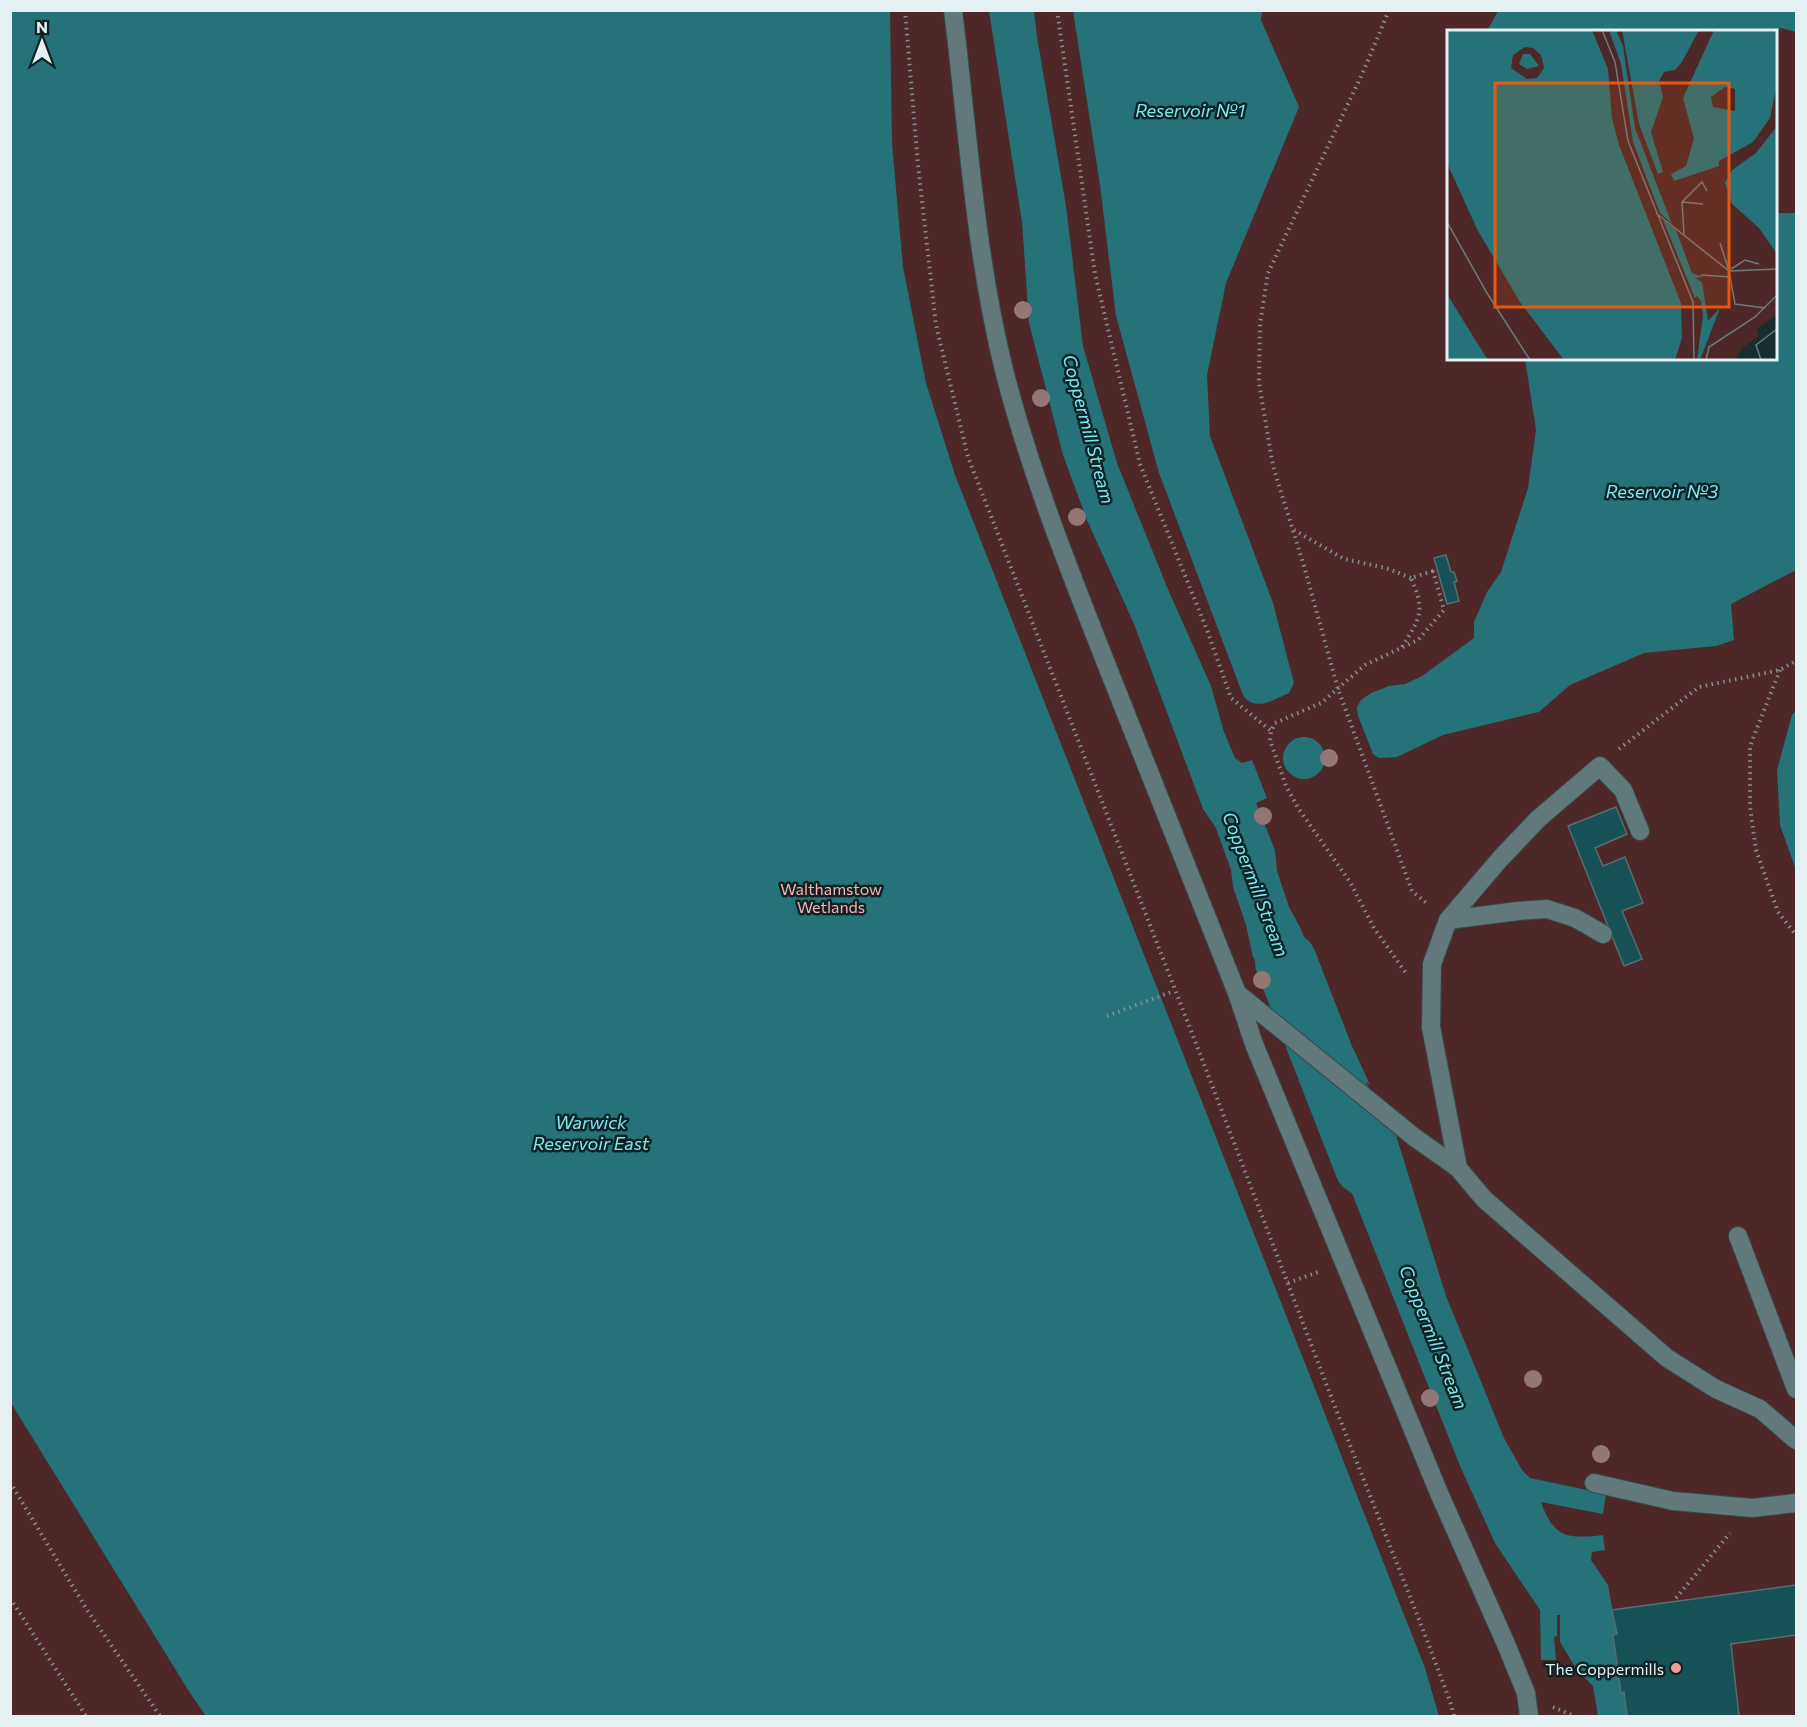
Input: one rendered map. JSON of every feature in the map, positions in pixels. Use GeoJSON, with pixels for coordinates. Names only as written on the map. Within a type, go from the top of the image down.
{"type":"FeatureCollection","features":[{"type":"Feature","properties":{"kind":"lane"},"geometry":{"type":"LineString","coordinates":[[953,10],[990,305],[1025,446],[1065,560],[1237,993],[1254,1044],[1439,1493],[1522,1683],[1526,1693],[1529,1716]]}},
{"type":"Feature","properties":{"kind":"lane"},"geometry":{"type":"LineString","coordinates":[[1458,1168],[1431,1027],[1432,964],[1448,920],[1538,819],[1600,766],[1623,790],[1640,831]]}},
{"type":"Feature","properties":{"kind":"lane"},"geometry":{"type":"LineString","coordinates":[[1448,920],[1518,910],[1547,909],[1575,918],[1603,934]]}},
{"type":"Feature","properties":{"kind":"lane"},"geometry":{"type":"LineString","coordinates":[[1237,993],[1414,1137],[1458,1168],[1484,1199],[1667,1358],[1716,1389],[1760,1409],[1797,1440]]}},
{"type":"Feature","properties":{"kind":"lane"},"geometry":{"type":"LineString","coordinates":[[1738,1236],[1797,1389]]}},
{"type":"Feature","properties":{"kind":"lane"},"geometry":{"type":"LineString","coordinates":[[1594,1483],[1672,1501],[1752,1508],[1797,1503]]}},
{"type":"Feature","properties":{"kind":"path"},"geometry":{"type":"LineString","coordinates":[[905,10],[918,165],[936,325],[968,457],[1420,1622],[1454,1716]]}},
{"type":"Feature","properties":{"kind":"path"},"geometry":{"type":"LineString","coordinates":[[1058,10],[1095,274],[1140,464],[1231,698],[1270,731]]}},
{"type":"Feature","properties":{"kind":"path"},"geometry":{"type":"LineString","coordinates":[[1389,10],[1364,70],[1268,273],[1260,324],[1259,383],[1273,466],[1330,654],[1338,689],[1412,891],[1448,920]]}},
{"type":"Feature","properties":{"kind":"path"},"geometry":{"type":"LineString","coordinates":[[1292,529],[1344,559],[1386,568],[1411,578],[1435,571],[1444,610],[1418,640],[1365,665],[1321,703],[1275,723],[1270,731],[1270,740],[1286,786],[1298,808],[1350,882],[1374,928],[1432,1006]]}},
{"type":"Feature","properties":{"kind":"path"},"geometry":{"type":"LineString","coordinates":[[1400,649],[1422,608],[1419,594],[1411,578]]}},
{"type":"Feature","properties":{"kind":"path"},"geometry":{"type":"LineString","coordinates":[[1600,766],[1630,739],[1699,687],[1780,670],[1797,661]]}},
{"type":"Feature","properties":{"kind":"path"},"geometry":{"type":"LineString","coordinates":[[1780,670],[1750,746],[1750,807],[1756,850],[1778,912],[1797,935]]}},
{"type":"Feature","properties":{"kind":"path"},"geometry":{"type":"LineString","coordinates":[[1107,1016],[1172,992]]}},
{"type":"Feature","properties":{"kind":"path"},"geometry":{"type":"LineString","coordinates":[[1288,1283],[1345,1262]]}},
{"type":"Feature","properties":{"kind":"path"},"geometry":{"type":"LineString","coordinates":[[10,1482],[87,1610],[160,1716]]}},
{"type":"Feature","properties":{"kind":"path"},"geometry":{"type":"LineString","coordinates":[[1676,1598],[1752,1508]]}},
{"type":"Feature","properties":{"kind":"path"},"geometry":{"type":"LineString","coordinates":[[10,1598],[86,1716]]}},
{"type":"Feature","properties":{"kind":"green space","name":"Warwick Reservoir East"},"geometry":{"type":"Polygon","coordinates":[[[11,11],[1796,11],[1796,1716],[11,1716],[11,11]]]}},
{"type":"Feature","properties":{"kind":"water","name":"Warwick Reservoir East"},"geometry":{"type":"Polygon","coordinates":[[[11,10],[890,11],[892,144],[903,267],[926,383],[955,475],[1425,1668],[1439,1716],[206,1716],[11,1403],[11,10]]]}},
{"type":"Feature","properties":{"kind":"water"},"geometry":{"type":"Polygon","coordinates":[[[989,11],[1034,11],[1066,206],[1083,346],[1117,463],[1167,587],[1211,686],[1224,732],[1235,758],[1242,763],[1252,760],[1267,798],[1256,803],[1275,850],[1277,871],[1289,907],[1301,929],[1327,1002],[1343,1036],[1354,1050],[1370,1085],[1273,1005],[1268,981],[1253,957],[1246,925],[1233,887],[1231,870],[1216,828],[1203,809],[1134,624],[1087,520],[1063,455],[1029,323],[1022,222],[989,11]]]}},
{"type":"Feature","properties":{"kind":"water","name":"Reservoir №1"},"geometry":{"type":"Polygon","coordinates":[[[1073,11],[1262,11],[1261,20],[1299,107],[1226,283],[1207,375],[1210,436],[1273,603],[1294,683],[1289,693],[1265,703],[1253,703],[1243,695],[1159,473],[1116,316],[1100,185],[1073,11]]]}},
{"type":"Feature","properties":{"kind":"water"},"geometry":{"type":"Polygon","coordinates":[[[1498,11],[1796,11],[1796,32],[1781,28],[1777,30],[1488,30],[1498,11]]]}},
{"type":"Feature","properties":{"kind":"water","name":"Reservoir №3"},"geometry":{"type":"Polygon","coordinates":[[[1777,213],[1796,213],[1796,570],[1731,604],[1734,640],[1716,646],[1644,653],[1570,685],[1539,712],[1443,735],[1397,757],[1379,758],[1373,754],[1358,716],[1357,707],[1361,700],[1371,693],[1389,686],[1405,684],[1422,676],[1474,638],[1474,622],[1487,592],[1501,572],[1528,488],[1536,430],[1525,360],[1777,360],[1777,213]]]}},
{"type":"Feature","properties":{"kind":"water"},"geometry":{"type":"Polygon","coordinates":[[[1796,710],[1796,870],[1780,825],[1777,770],[1792,715],[1796,710]]]}},
{"type":"Feature","properties":{"kind":"water"},"geometry":{"type":"Polygon","coordinates":[[[1304,737],[1319,743],[1325,758],[1319,773],[1304,779],[1289,773],[1283,758],[1289,743],[1304,737]]]}},
{"type":"Feature","properties":{"kind":"water"},"geometry":{"type":"Polygon","coordinates":[[[1298,1057],[1396,1135],[1446,1296],[1504,1438],[1522,1470],[1530,1478],[1606,1494],[1603,1514],[1541,1502],[1551,1523],[1563,1534],[1580,1537],[1603,1535],[1605,1550],[1592,1552],[1591,1560],[1608,1585],[1617,1634],[1613,1635],[1627,1716],[1598,1716],[1593,1686],[1577,1670],[1560,1642],[1560,1615],[1557,1615],[1557,1636],[1554,1637],[1556,1660],[1541,1660],[1540,1610],[1495,1543],[1460,1466],[1298,1057]]]}},
{"type":"Feature","properties":{"kind":"building"},"geometry":{"type":"Polygon","coordinates":[[[1446,555],[1451,572],[1454,572],[1457,581],[1454,582],[1459,601],[1447,604],[1434,558],[1446,555]]]}},
{"type":"Feature","properties":{"kind":"building"},"geometry":{"type":"Polygon","coordinates":[[[1616,807],[1627,834],[1595,848],[1603,866],[1625,857],[1643,903],[1622,911],[1642,959],[1624,966],[1568,826],[1616,807]]]}},
{"type":"Feature","properties":{"kind":"building","name":"The Coppermills"},"geometry":{"type":"Polygon","coordinates":[[[1796,1585],[1796,1635],[1731,1644],[1739,1716],[1627,1716],[1624,1692],[1621,1693],[1613,1635],[1617,1634],[1612,1610],[1796,1585]]]}},
{"type":"Feature","properties":{"kind":"waterway","name":"Coppermill Stream"},"geometry":{"type":"LineString","coordinates":[[1286,962],[1365,1165]]}},
{"type":"Feature","properties":{"kind":"place","name":"The Coppermills"},"geometry":{"type":"Point","coordinates":[1676,1668]}},
{"type":"Feature","properties":{"kind":"park label","name":"Walthamstow Wetlands"},"geometry":{"type":"Point","coordinates":[831,897]}}]}
